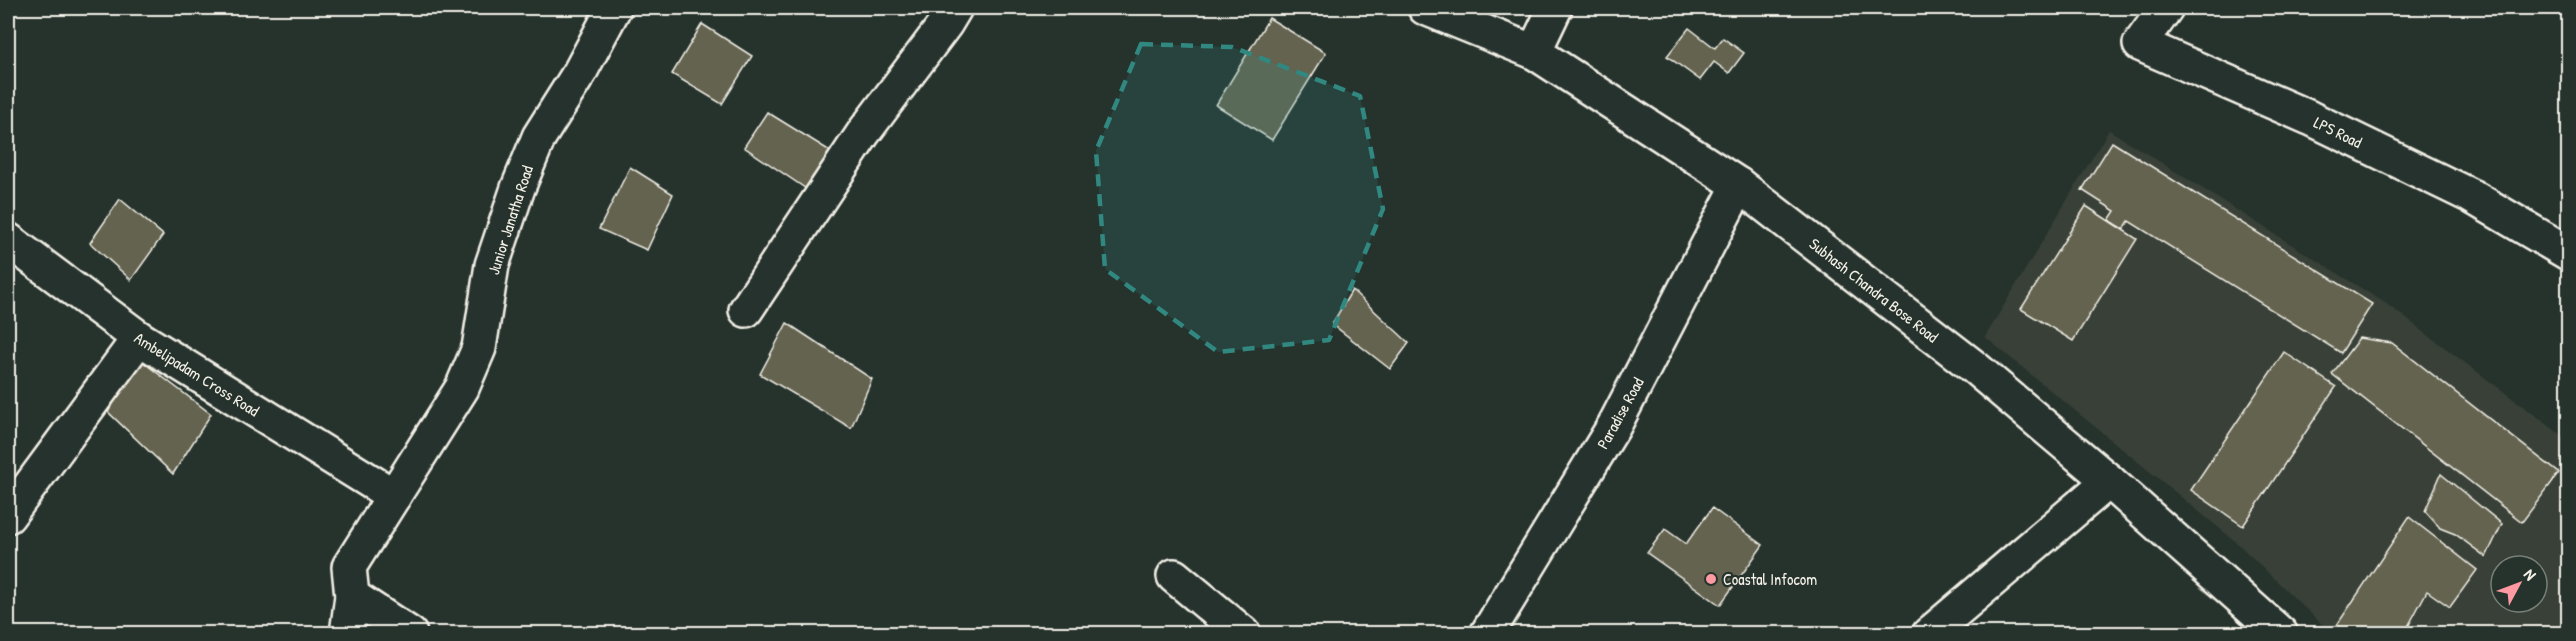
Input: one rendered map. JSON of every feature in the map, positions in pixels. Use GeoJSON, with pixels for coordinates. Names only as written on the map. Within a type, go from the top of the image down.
{"type":"FeatureCollection","features":[{"type":"Feature","properties":{"kind":"street","name":"Junior Janatha Road"},"geometry":{"type":"LineString","coordinates":[[347,633],[352,596],[349,567],[462,388],[479,348],[492,265],[518,188],[539,137],[580,72],[614,8]]}},
{"type":"Feature","properties":{"kind":"street"},"geometry":{"type":"LineString","coordinates":[[746,310],[864,132],[955,8]]}},
{"type":"Feature","properties":{"kind":"street","name":"Subhash Chandra Bose Road"},"geometry":{"type":"LineString","coordinates":[[1425,8],[1534,52],[1739,185],[1974,367],[2109,481],[2281,633]]}},
{"type":"Feature","properties":{"kind":"street"},"geometry":{"type":"LineString","coordinates":[[1534,52],[1555,8]]}},
{"type":"Feature","properties":{"kind":"street","name":"LPS Road"},"geometry":{"type":"LineString","coordinates":[[2166,8],[2140,44],[2310,118],[2471,196],[2568,253]]}},
{"type":"Feature","properties":{"kind":"street","name":"Paradise Road"},"geometry":{"type":"LineString","coordinates":[[1487,633],[1614,426],[1739,185]]}},
{"type":"Feature","properties":{"kind":"street","name":"Ambelipadam Cross Road"},"geometry":{"type":"LineString","coordinates":[[8,240],[139,338],[394,496]]}},
{"type":"Feature","properties":{"kind":"street"},"geometry":{"type":"LineString","coordinates":[[8,516],[139,338]]}},
{"type":"Feature","properties":{"kind":"street"},"geometry":{"type":"LineString","coordinates":[[1929,633],[2109,481]]}},
{"type":"Feature","properties":{"kind":"street"},"geometry":{"type":"LineString","coordinates":[[1174,576],[1244,633]]}},
{"type":"Feature","properties":{"kind":"street"},"geometry":{"type":"LineString","coordinates":[[352,596],[410,633]]}},
{"type":"Feature","properties":{"kind":"highlighted area"},"geometry":{"type":"Polygon","coordinates":[[[1141,44],[1232,47],[1360,96],[1383,209],[1329,340],[1218,352],[1105,269],[1096,151],[1141,44]]]}},
{"type":"Feature","properties":{"kind":"shaded area"},"geometry":{"type":"Polygon","coordinates":[[[2109,130],[2388,305],[2568,440],[2568,633],[2331,633],[2235,541],[1985,337],[2109,130]]]}},
{"type":"Feature","properties":{"kind":"building"},"geometry":{"type":"Polygon","coordinates":[[[1269,18],[1326,53],[1272,140],[1216,105],[1269,18]]]}},
{"type":"Feature","properties":{"kind":"building"},"geometry":{"type":"Polygon","coordinates":[[[702,24],[752,56],[722,104],[672,74],[702,24]]]}},
{"type":"Feature","properties":{"kind":"building"},"geometry":{"type":"Polygon","coordinates":[[[1689,28],[1715,48],[1723,38],[1744,53],[1729,73],[1714,62],[1700,80],[1667,56],[1689,28]]]}},
{"type":"Feature","properties":{"kind":"building"},"geometry":{"type":"Polygon","coordinates":[[[767,112],[835,154],[808,190],[744,147],[767,112]]]}},
{"type":"Feature","properties":{"kind":"building"},"geometry":{"type":"Polygon","coordinates":[[[2112,142],[2372,304],[2341,353],[2129,221],[2124,229],[2109,220],[2115,211],[2082,190],[2112,142]]]}},
{"type":"Feature","properties":{"kind":"building"},"geometry":{"type":"Polygon","coordinates":[[[630,167],[673,194],[647,250],[599,229],[630,167]]]}},
{"type":"Feature","properties":{"kind":"building"},"geometry":{"type":"Polygon","coordinates":[[[120,199],[163,235],[131,280],[90,243],[120,199]]]}},
{"type":"Feature","properties":{"kind":"building"},"geometry":{"type":"Polygon","coordinates":[[[2086,206],[2137,239],[2073,341],[2021,309],[2086,206]]]}},
{"type":"Feature","properties":{"kind":"building"},"geometry":{"type":"Polygon","coordinates":[[[1352,290],[1409,343],[1390,369],[1332,324],[1352,290]]]}},
{"type":"Feature","properties":{"kind":"building"},"geometry":{"type":"Polygon","coordinates":[[[787,323],[872,379],[851,428],[760,374],[787,323]]]}},
{"type":"Feature","properties":{"kind":"building"},"geometry":{"type":"Polygon","coordinates":[[[2359,338],[2392,343],[2559,473],[2522,522],[2332,374],[2359,338]]]}},
{"type":"Feature","properties":{"kind":"building"},"geometry":{"type":"Polygon","coordinates":[[[2284,352],[2336,387],[2243,526],[2191,490],[2284,352]]]}},
{"type":"Feature","properties":{"kind":"building"},"geometry":{"type":"Polygon","coordinates":[[[139,359],[211,414],[173,474],[108,412],[139,359]]]}},
{"type":"Feature","properties":{"kind":"building"},"geometry":{"type":"Polygon","coordinates":[[[2441,474],[2502,524],[2486,557],[2455,534],[2440,528],[2425,511],[2441,474]]]}},
{"type":"Feature","properties":{"kind":"building","name":"Coastal Infocom"},"geometry":{"type":"Polygon","coordinates":[[[1712,508],[1763,545],[1720,605],[1647,553],[1665,529],[1686,544],[1712,508]]]}},
{"type":"Feature","properties":{"kind":"building"},"geometry":{"type":"Polygon","coordinates":[[[2409,517],[2477,570],[2450,607],[2427,591],[2404,634],[2350,634],[2337,625],[2409,517]]]}},
{"type":"Feature","properties":{"kind":"place","name":"Coastal Infocom"},"geometry":{"type":"Point","coordinates":[1711,579]}}]}
